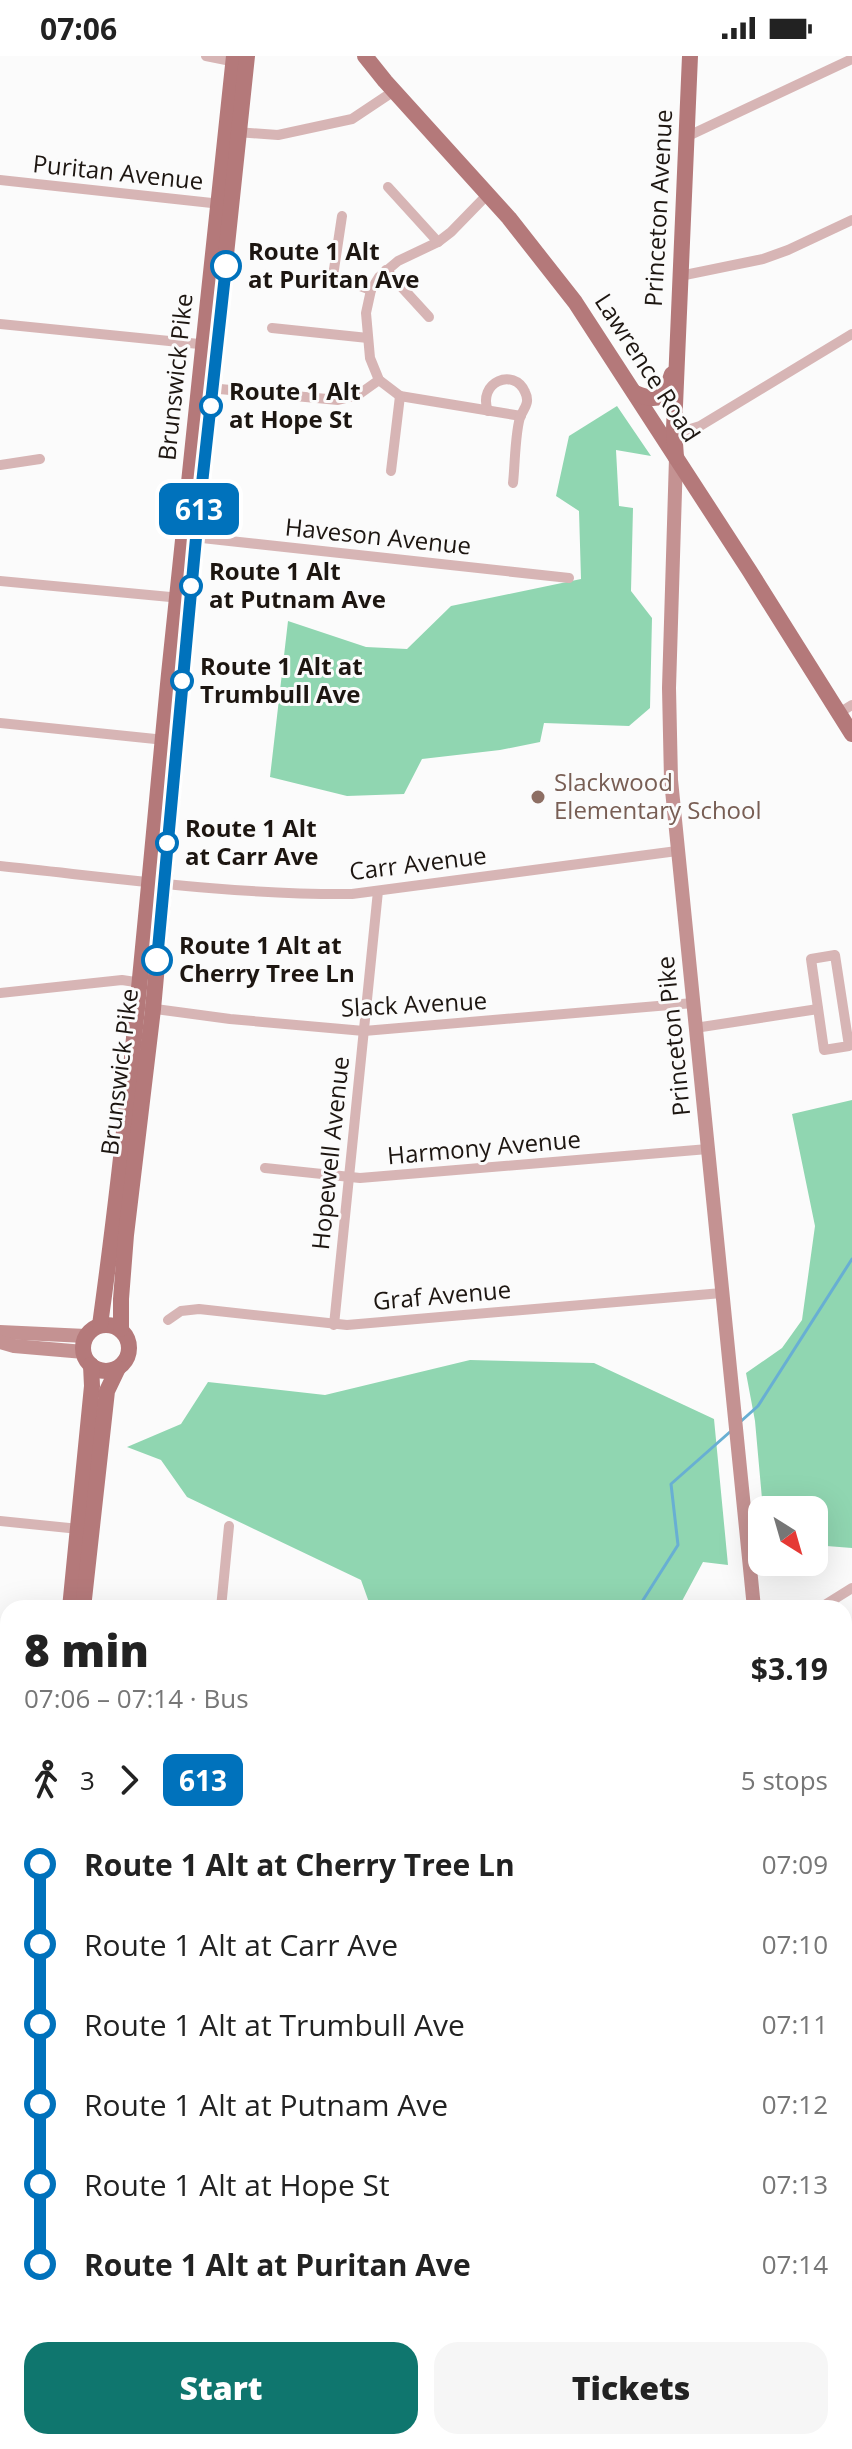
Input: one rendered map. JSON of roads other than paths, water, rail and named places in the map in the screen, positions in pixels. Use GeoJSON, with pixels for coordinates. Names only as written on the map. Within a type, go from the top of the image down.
{"type":"FeatureCollection","features":[{"type":"Feature","properties":{"kind":"main road","name":"Lawrence Road"},"geometry":{"type":"LineString","coordinates":[[365,56],[554,273],[846,709],[852,734]]}},
{"type":"Feature","properties":{"kind":"main road","name":"Princeton Avenue"},"geometry":{"type":"LineString","coordinates":[[676,458],[674,434],[690,56]]}},
{"type":"Feature","properties":{"kind":"main road","name":"Brunswick Pike"},"geometry":{"type":"LineString","coordinates":[[100,1325],[129,1154],[189,537],[240,59]]}},
{"type":"Feature","properties":{"kind":"main road"},"geometry":{"type":"LineString","coordinates":[[635,393],[651,399],[663,395],[677,357]]}},
{"type":"Feature","properties":{"kind":"main road","name":"Princeton Pike"},"geometry":{"type":"LineString","coordinates":[[676,458],[669,734],[677,851],[753,1600]]}},
{"type":"Feature","properties":{"kind":"main road","name":"Brunswick Pike"},"geometry":{"type":"LineString","coordinates":[[121,1329],[129,1154]]}},
{"type":"Feature","properties":{"kind":"main road"},"geometry":{"type":"LineString","coordinates":[[71,1600],[92,1386],[87,1351],[92,1329],[108,1324],[121,1329],[128,1338],[130,1349],[107,1391],[84,1600]]}},
{"type":"Feature","properties":{"kind":"main road"},"geometry":{"type":"LineString","coordinates":[[0,1332],[87,1351],[101,1371],[118,1368]]}},
{"type":"Feature","properties":{"kind":"main road"},"geometry":{"type":"LineString","coordinates":[[0,1342],[14,1346],[87,1351]]}},
{"type":"Feature","properties":{"kind":"street"},"geometry":{"type":"LineString","coordinates":[[206,56],[240,59]]}},
{"type":"Feature","properties":{"kind":"street"},"geometry":{"type":"LineString","coordinates":[[686,137],[852,59]]}},
{"type":"Feature","properties":{"kind":"street"},"geometry":{"type":"LineString","coordinates":[[233,131],[278,135],[352,119],[394,91]]}},
{"type":"Feature","properties":{"kind":"street","name":"Puritan Avenue"},"geometry":{"type":"LineString","coordinates":[[0,180],[226,205]]}},
{"type":"Feature","properties":{"kind":"street"},"geometry":{"type":"LineString","coordinates":[[388,187],[438,242]]}},
{"type":"Feature","properties":{"kind":"street"},"geometry":{"type":"LineString","coordinates":[[488,194],[466,219],[438,242],[386,270],[371,290],[366,313],[370,358],[379,380],[400,396],[521,416]]}},
{"type":"Feature","properties":{"kind":"street"},"geometry":{"type":"LineString","coordinates":[[342,216],[333,276],[371,290]]}},
{"type":"Feature","properties":{"kind":"street"},"geometry":{"type":"LineString","coordinates":[[680,276],[763,259],[852,220]]}},
{"type":"Feature","properties":{"kind":"street"},"geometry":{"type":"LineString","coordinates":[[386,270],[429,317]]}},
{"type":"Feature","properties":{"kind":"street"},"geometry":{"type":"LineString","coordinates":[[0,324],[210,346]]}},
{"type":"Feature","properties":{"kind":"street"},"geometry":{"type":"LineString","coordinates":[[272,328],[368,338]]}},
{"type":"Feature","properties":{"kind":"street"},"geometry":{"type":"LineString","coordinates":[[674,434],[700,426],[852,334]]}},
{"type":"Feature","properties":{"kind":"street"},"geometry":{"type":"LineString","coordinates":[[488,411],[485,399],[496,382],[508,379],[525,390],[527,404],[521,416],[513,483]]}},
{"type":"Feature","properties":{"kind":"street"},"geometry":{"type":"LineString","coordinates":[[206,388],[338,400],[358,395],[379,380]]}},
{"type":"Feature","properties":{"kind":"street"},"geometry":{"type":"LineString","coordinates":[[391,471],[400,396]]}},
{"type":"Feature","properties":{"kind":"street"},"geometry":{"type":"LineString","coordinates":[[0,465],[40,459]]}},
{"type":"Feature","properties":{"kind":"street","name":"Haveson Avenue"},"geometry":{"type":"LineString","coordinates":[[189,537],[569,578]]}},
{"type":"Feature","properties":{"kind":"street"},"geometry":{"type":"LineString","coordinates":[[0,581],[183,599]]}},
{"type":"Feature","properties":{"kind":"street"},"geometry":{"type":"LineString","coordinates":[[0,723],[170,741]]}},
{"type":"Feature","properties":{"kind":"street","name":"Carr Avenue"},"geometry":{"type":"LineString","coordinates":[[0,866],[156,882],[325,894],[378,891],[677,851]]}},
{"type":"Feature","properties":{"kind":"street","name":"Hopewell Avenue"},"geometry":{"type":"LineString","coordinates":[[334,1325],[378,891]]}},
{"type":"Feature","properties":{"kind":"street"},"geometry":{"type":"LineString","coordinates":[[835,955],[847,1004],[849,1046],[824,1050],[818,1009],[811,959],[835,955]]}},
{"type":"Feature","properties":{"kind":"street"},"geometry":{"type":"LineString","coordinates":[[0,993],[122,980],[147,986]]}},
{"type":"Feature","properties":{"kind":"street","name":"Slack Avenue"},"geometry":{"type":"LineString","coordinates":[[145,1008],[364,1031],[693,1003]]}},
{"type":"Feature","properties":{"kind":"street"},"geometry":{"type":"LineString","coordinates":[[695,1028],[818,1009]]}},
{"type":"Feature","properties":{"kind":"street","name":"Harmony Avenue"},"geometry":{"type":"LineString","coordinates":[[265,1168],[349,1178],[708,1149]]}},
{"type":"Feature","properties":{"kind":"street","name":"Graf Avenue"},"geometry":{"type":"LineString","coordinates":[[168,1320],[181,1311],[199,1309],[334,1325],[722,1293]]}},
{"type":"Feature","properties":{"kind":"street"},"geometry":{"type":"LineString","coordinates":[[0,1521],[79,1529]]}},
{"type":"Feature","properties":{"kind":"street"},"geometry":{"type":"LineString","coordinates":[[222,1600],[229,1526]]}},
{"type":"Feature","properties":{"kind":"street"},"geometry":{"type":"LineString","coordinates":[[833,1600],[852,1588]]}},
{"type":"Feature","properties":{"kind":"waterway"},"geometry":{"type":"LineString","coordinates":[[739,1423],[758,1406],[852,1259]]}},
{"type":"Feature","properties":{"kind":"waterway"},"geometry":{"type":"LineString","coordinates":[[643,1600],[678,1545],[671,1484],[731,1431]]}},
{"type":"Feature","properties":{"kind":"place","name":"Route 1 Alt at Puritan Ave"},"geometry":{"type":"Point","coordinates":[226,266]}},
{"type":"Feature","properties":{"kind":"place","name":"Route 1 Alt at Hope St"},"geometry":{"type":"Point","coordinates":[211,406]}},
{"type":"Feature","properties":{"kind":"place","name":"Route 1 Alt at Putnam Ave"},"geometry":{"type":"Point","coordinates":[191,586]}},
{"type":"Feature","properties":{"kind":"place","name":"Route 1 Alt at Trumbull Ave"},"geometry":{"type":"Point","coordinates":[182,681]}},
{"type":"Feature","properties":{"kind":"place","name":"Slackwood Elementary School"},"geometry":{"type":"Point","coordinates":[538,797]}},
{"type":"Feature","properties":{"kind":"place","name":"Route 1 Alt at Carr Ave"},"geometry":{"type":"Point","coordinates":[167,843]}},
{"type":"Feature","properties":{"kind":"place","name":"Route 1 Alt at Cherry Tree Ln"},"geometry":{"type":"Point","coordinates":[157,960]}}]}
